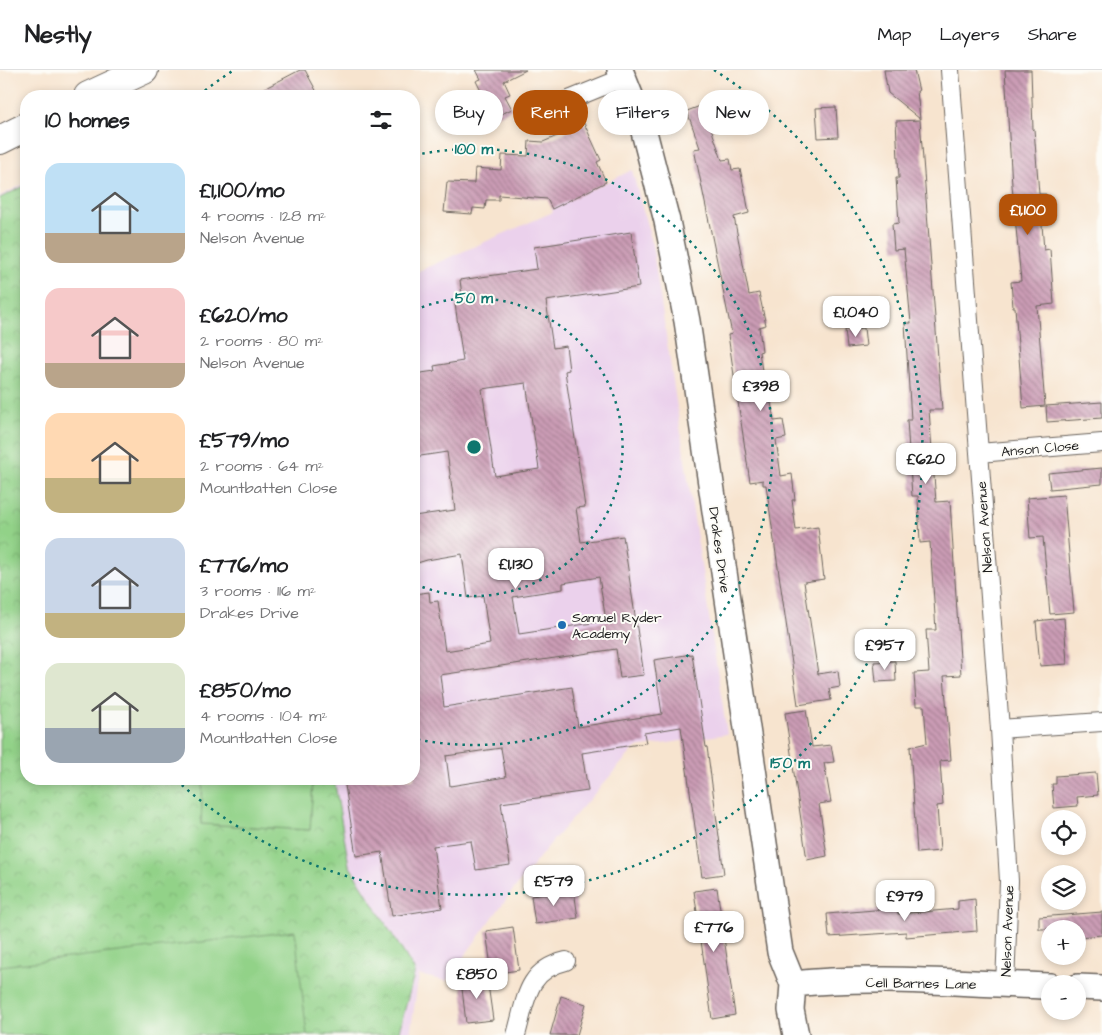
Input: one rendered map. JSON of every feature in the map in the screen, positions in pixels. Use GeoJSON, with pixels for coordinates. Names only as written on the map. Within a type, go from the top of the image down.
{"type":"FeatureCollection","features":[{"type":"Feature","properties":{"kind":"main road"},"geometry":{"type":"LineString","coordinates":[[101,90],[144,70]]}},
{"type":"Feature","properties":{"kind":"main road"},"geometry":{"type":"LineString","coordinates":[[0,140],[20,130]]}},
{"type":"Feature","properties":{"kind":"street","name":"Nelson Avenue"},"geometry":{"type":"LineString","coordinates":[[950,70],[1000,729],[1009,881],[1005,985]]}},
{"type":"Feature","properties":{"kind":"street"},"geometry":{"type":"LineString","coordinates":[[587,90],[622,74]]}},
{"type":"Feature","properties":{"kind":"street","name":"Drakes Drive"},"geometry":{"type":"LineString","coordinates":[[622,74],[643,128],[665,213],[687,321],[780,952],[793,984],[791,1010],[796,1035]]}},
{"type":"Feature","properties":{"kind":"street","name":"Anson Close"},"geometry":{"type":"LineString","coordinates":[[979,453],[1102,443]]}},
{"type":"Feature","properties":{"kind":"street"},"geometry":{"type":"LineString","coordinates":[[1000,729],[1102,722]]}},
{"type":"Feature","properties":{"kind":"street"},"geometry":{"type":"LineString","coordinates":[[516,1035],[532,982],[540,972],[553,964],[566,961]]}},
{"type":"Feature","properties":{"kind":"street","name":"Cell Barnes Lane"},"geometry":{"type":"LineString","coordinates":[[793,984],[908,981],[1041,986]]}},
{"type":"Feature","properties":{"kind":"street"},"geometry":{"type":"LineString","coordinates":[[1086,987],[1102,988]]}},
{"type":"Feature","properties":{"kind":"shaded area","name":"Samuel Ryder Academy"},"geometry":{"type":"Polygon","coordinates":[[[632,170],[652,244],[727,734],[635,748],[554,839],[510,894],[446,981],[419,975],[410,1035],[0,1035],[0,196],[20,186],[20,785],[420,785],[420,270],[553,212],[552,209],[632,170]]]}},
{"type":"Feature","properties":{"kind":"green space"},"geometry":{"type":"Polygon","coordinates":[[[20,188],[20,785],[203,785],[201,824],[310,830],[313,785],[335,785],[349,865],[415,971],[398,1035],[0,1035],[0,198],[20,188]]]}},
{"type":"Feature","properties":{"kind":"green space"},"geometry":{"type":"Polygon","coordinates":[[[203,785],[313,785],[310,830],[201,824],[203,785]]]}},
{"type":"Feature","properties":{"kind":"green space"},"geometry":{"type":"Polygon","coordinates":[[[295,931],[307,1035],[0,1035],[0,966],[295,931]]]}},
{"type":"Feature","properties":{"kind":"building"},"geometry":{"type":"Polygon","coordinates":[[[300,70],[305,70],[316,90],[262,90],[300,70]]]}},
{"type":"Feature","properties":{"kind":"building"},"geometry":{"type":"Polygon","coordinates":[[[476,70],[526,70],[504,81],[510,94],[505,96],[512,109],[503,113],[503,90],[480,90],[476,81],[481,79],[476,70]]]}},
{"type":"Feature","properties":{"kind":"building"},"geometry":{"type":"Polygon","coordinates":[[[884,70],[914,70],[919,91],[917,91],[920,119],[888,93],[884,70]]]}},
{"type":"Feature","properties":{"kind":"building"},"geometry":{"type":"Polygon","coordinates":[[[1005,70],[1031,70],[1033,130],[1039,194],[1046,194],[1047,212],[1041,212],[1044,250],[1050,249],[1054,304],[1037,306],[1045,406],[1023,408],[1015,307],[1013,307],[1011,282],[1021,281],[1012,185],[1005,70]]]}},
{"type":"Feature","properties":{"kind":"building"},"geometry":{"type":"Polygon","coordinates":[[[698,107],[698,135],[713,135],[722,160],[730,159],[732,170],[740,169],[749,213],[734,217],[749,295],[759,293],[766,325],[759,327],[762,351],[759,352],[764,383],[768,383],[774,421],[783,420],[786,438],[776,440],[781,476],[792,474],[795,500],[792,500],[796,530],[818,527],[824,579],[804,582],[818,674],[838,671],[840,687],[829,689],[831,700],[798,705],[766,485],[763,485],[763,480],[750,482],[728,335],[732,334],[694,149],[700,148],[688,111],[698,107]]]}},
{"type":"Feature","properties":{"kind":"building"},"geometry":{"type":"Polygon","coordinates":[[[836,107],[838,137],[818,138],[816,108],[836,107]]]}},
{"type":"Feature","properties":{"kind":"building"},"geometry":{"type":"Polygon","coordinates":[[[920,120],[942,410],[929,410],[936,502],[950,501],[961,675],[944,676],[951,760],[940,761],[943,805],[937,806],[940,851],[917,853],[910,747],[927,743],[924,706],[916,706],[914,673],[929,672],[926,630],[936,630],[930,542],[920,543],[918,496],[912,496],[907,420],[911,420],[905,323],[911,323],[904,249],[894,250],[892,224],[899,223],[896,178],[899,178],[896,121],[920,120]]]}},
{"type":"Feature","properties":{"kind":"building"},"geometry":{"type":"Polygon","coordinates":[[[588,132],[601,160],[597,162],[606,182],[552,209],[547,199],[499,195],[499,200],[486,200],[485,209],[473,208],[472,214],[444,212],[447,182],[474,183],[475,168],[501,170],[502,155],[528,156],[529,141],[543,142],[560,135],[588,135],[588,132]]]}},
{"type":"Feature","properties":{"kind":"building"},"geometry":{"type":"Polygon","coordinates":[[[631,232],[639,287],[546,301],[553,348],[566,346],[569,370],[565,371],[585,507],[576,508],[581,542],[623,536],[644,675],[620,678],[616,649],[440,675],[444,707],[572,687],[578,727],[662,714],[654,660],[692,654],[724,874],[702,877],[681,727],[644,733],[646,743],[582,753],[588,791],[501,803],[510,865],[476,870],[471,841],[433,846],[442,908],[392,916],[382,852],[356,856],[345,785],[420,785],[420,593],[429,592],[430,602],[438,601],[445,651],[490,644],[483,596],[468,598],[462,554],[420,562],[420,515],[455,510],[447,452],[420,456],[420,373],[435,371],[434,366],[463,361],[455,304],[463,303],[460,280],[537,269],[534,247],[631,232]],[[526,383],[482,389],[495,476],[539,469],[526,383]],[[599,577],[563,583],[563,589],[513,597],[519,634],[606,621],[599,577]],[[501,748],[446,756],[450,786],[506,777],[501,748]]]}},
{"type":"Feature","properties":{"kind":"building"},"geometry":{"type":"Polygon","coordinates":[[[864,328],[866,346],[847,348],[845,330],[864,328]]]}},
{"type":"Feature","properties":{"kind":"building"},"geometry":{"type":"Polygon","coordinates":[[[1102,402],[1102,418],[1047,422],[1046,406],[1102,402]]]}},
{"type":"Feature","properties":{"kind":"building"},"geometry":{"type":"Polygon","coordinates":[[[1102,468],[1102,484],[1050,489],[1048,473],[1102,468]]]}},
{"type":"Feature","properties":{"kind":"building"},"geometry":{"type":"Polygon","coordinates":[[[1064,495],[1074,612],[1050,614],[1043,537],[1030,538],[1027,498],[1064,495]]]}},
{"type":"Feature","properties":{"kind":"building"},"geometry":{"type":"Polygon","coordinates":[[[1064,618],[1067,664],[1040,666],[1036,621],[1064,618]]]}},
{"type":"Feature","properties":{"kind":"building"},"geometry":{"type":"Polygon","coordinates":[[[895,661],[896,681],[876,682],[874,662],[895,661]]]}},
{"type":"Feature","properties":{"kind":"building"},"geometry":{"type":"Polygon","coordinates":[[[806,710],[812,747],[831,745],[834,762],[824,763],[831,802],[819,804],[827,856],[807,860],[785,713],[806,710]]]}},
{"type":"Feature","properties":{"kind":"building"},"geometry":{"type":"Polygon","coordinates":[[[1096,773],[1098,795],[1077,797],[1078,806],[1054,808],[1052,784],[1056,784],[1056,776],[1096,773]]]}},
{"type":"Feature","properties":{"kind":"building"},"geometry":{"type":"Polygon","coordinates":[[[717,888],[735,1015],[712,1019],[694,891],[717,888]]]}},
{"type":"Feature","properties":{"kind":"building"},"geometry":{"type":"Polygon","coordinates":[[[574,890],[578,918],[535,924],[531,896],[574,890]]]}},
{"type":"Feature","properties":{"kind":"building"},"geometry":{"type":"Polygon","coordinates":[[[975,899],[977,931],[906,937],[906,932],[829,937],[827,914],[898,908],[898,914],[958,909],[958,901],[975,899]]]}},
{"type":"Feature","properties":{"kind":"building"},"geometry":{"type":"Polygon","coordinates":[[[1102,912],[1102,935],[1086,936],[1086,920],[1041,920],[1041,929],[1039,929],[1039,917],[1102,912]]]}},
{"type":"Feature","properties":{"kind":"building"},"geometry":{"type":"Polygon","coordinates":[[[513,927],[519,970],[492,974],[486,931],[513,927]]]}},
{"type":"Feature","properties":{"kind":"building"},"geometry":{"type":"Polygon","coordinates":[[[487,977],[493,1020],[466,1023],[461,980],[487,977]]]}},
{"type":"Feature","properties":{"kind":"building"},"geometry":{"type":"Polygon","coordinates":[[[561,996],[586,1004],[577,1035],[550,1035],[561,996]]]}},
{"type":"Feature","properties":{"kind":"place","name":"Samuel Ryder Academy"},"geometry":{"type":"Point","coordinates":[562,625]}}]}
